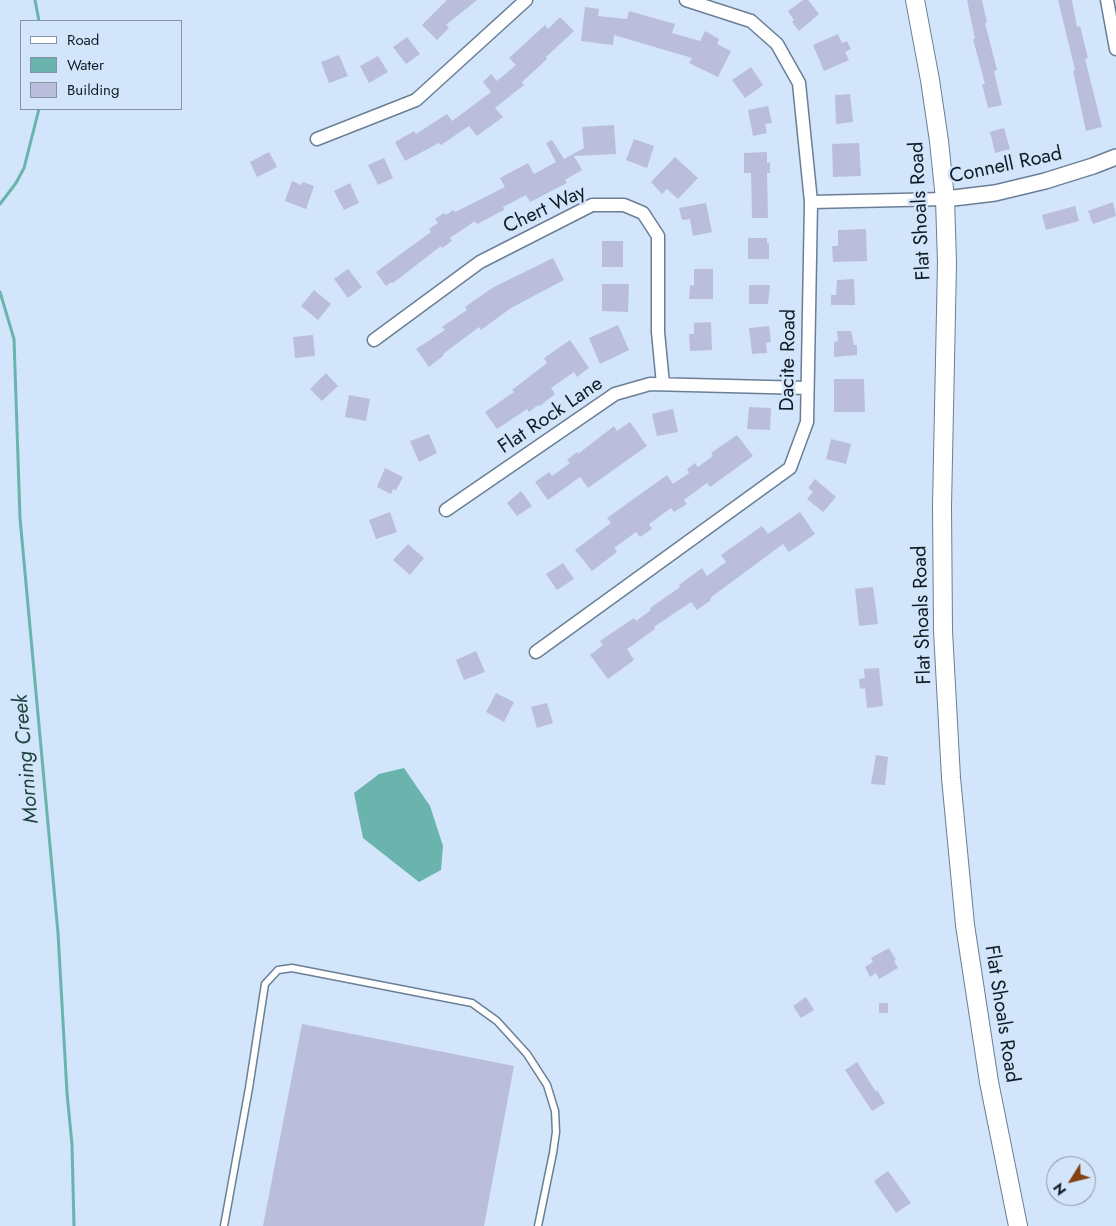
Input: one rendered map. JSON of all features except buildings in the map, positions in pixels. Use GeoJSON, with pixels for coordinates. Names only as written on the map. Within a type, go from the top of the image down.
{"type":"FeatureCollection","features":[{"type":"Feature","properties":{"kind":"main road","name":"Flat Shoals Road"},"geometry":{"type":"LineString","coordinates":[[915,0],[939,141],[944,199],[946,264],[942,506],[943,622],[951,778],[965,925],[989,1082],[1018,1226]]}},
{"type":"Feature","properties":{"kind":"street"},"geometry":{"type":"LineString","coordinates":[[317,139],[416,100],[526,0]]}},
{"type":"Feature","properties":{"kind":"street","name":"Dacite Road"},"geometry":{"type":"LineString","coordinates":[[536,652],[790,468],[807,422],[811,202],[799,83],[777,44],[751,21],[686,0]]}},
{"type":"Feature","properties":{"kind":"street"},"geometry":{"type":"LineString","coordinates":[[1106,0],[1116,49]]}},
{"type":"Feature","properties":{"kind":"street","name":"Connell Road"},"geometry":{"type":"LineString","coordinates":[[811,202],[944,199],[995,192],[1045,182],[1116,157]]}},
{"type":"Feature","properties":{"kind":"street","name":"Chert Way"},"geometry":{"type":"LineString","coordinates":[[374,340],[480,262],[592,205],[624,205],[643,213],[658,236],[658,332],[663,384]]}},
{"type":"Feature","properties":{"kind":"street","name":"Flat Rock Lane"},"geometry":{"type":"LineString","coordinates":[[446,510],[615,394],[650,384],[807,388]]}},
{"type":"Feature","properties":{"kind":"lane"},"geometry":{"type":"LineString","coordinates":[[224,1226],[249,1088],[264,984],[278,970],[292,968],[472,1004],[497,1021],[528,1054],[547,1085],[555,1110],[556,1132],[553,1153],[538,1226]]}},
{"type":"Feature","properties":{"kind":"water"},"geometry":{"type":"Polygon","coordinates":[[[404,768],[430,806],[443,846],[441,870],[419,882],[363,838],[354,793],[379,774],[404,768]]]}},
{"type":"Feature","properties":{"kind":"waterway","name":"Morning Creek"},"geometry":{"type":"LineString","coordinates":[[35,0],[39,20]]}},
{"type":"Feature","properties":{"kind":"waterway","name":"Morning Creek"},"geometry":{"type":"LineString","coordinates":[[0,204],[16,183],[24,168],[39,110]]}},
{"type":"Feature","properties":{"kind":"waterway","name":"Morning Creek"},"geometry":{"type":"LineString","coordinates":[[0,292],[14,339],[20,518],[58,933],[67,1093],[72,1145],[74,1226]]}}]}
